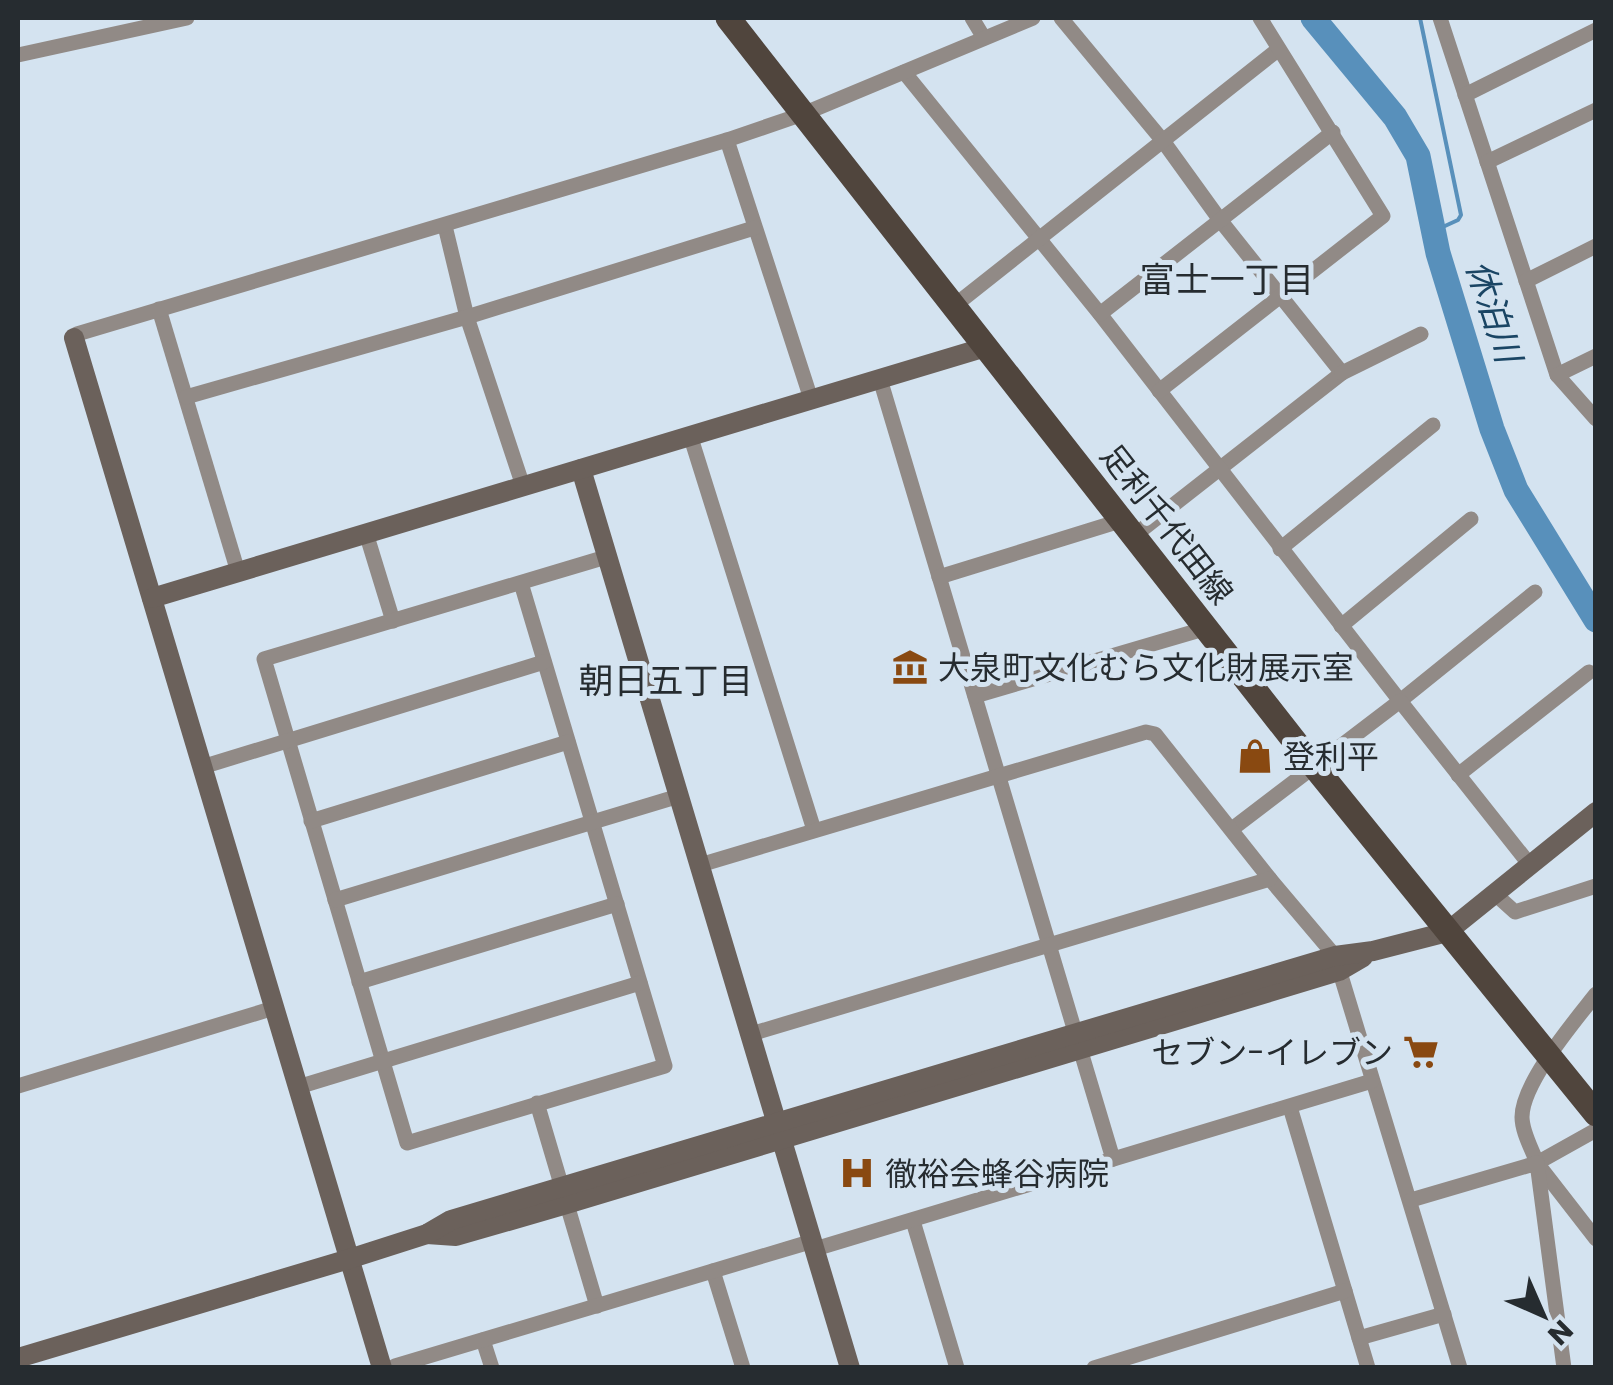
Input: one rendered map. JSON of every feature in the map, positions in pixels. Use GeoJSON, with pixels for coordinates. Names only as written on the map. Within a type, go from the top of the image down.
{"type":"FeatureCollection","features":[{"type":"Feature","properties":{"kind":"main road","name":"足利千代田線"},"geometry":{"type":"LineString","coordinates":[[728,18],[1314,766],[1596,1114]]}},
{"type":"Feature","properties":{"kind":"street"},"geometry":{"type":"LineString","coordinates":[[18,55],[187,18]]}},
{"type":"Feature","properties":{"kind":"street"},"geometry":{"type":"LineString","coordinates":[[972,18],[984,38]]}},
{"type":"Feature","properties":{"kind":"street"},"geometry":{"type":"LineString","coordinates":[[382,1368],[74,338],[159,309],[727,140],[803,114],[1034,18]]}},
{"type":"Feature","properties":{"kind":"street"},"geometry":{"type":"LineString","coordinates":[[1061,18],[1163,141],[1220,220],[1342,373]]}},
{"type":"Feature","properties":{"kind":"street"},"geometry":{"type":"LineString","coordinates":[[1159,392],[1383,216],[1260,18]]}},
{"type":"Feature","properties":{"kind":"street"},"geometry":{"type":"LineString","coordinates":[[1440,18],[1557,375],[1596,418]]}},
{"type":"Feature","properties":{"kind":"street"},"geometry":{"type":"LineString","coordinates":[[1465,95],[1596,30]]}},
{"type":"Feature","properties":{"kind":"street"},"geometry":{"type":"LineString","coordinates":[[954,306],[1275,52]]}},
{"type":"Feature","properties":{"kind":"street"},"geometry":{"type":"LineString","coordinates":[[904,72],[1100,314],[1530,865]]}},
{"type":"Feature","properties":{"kind":"street"},"geometry":{"type":"LineString","coordinates":[[1487,162],[1596,110]]}},
{"type":"Feature","properties":{"kind":"street"},"geometry":{"type":"LineString","coordinates":[[1100,314],[1333,132]]}},
{"type":"Feature","properties":{"kind":"street"},"geometry":{"type":"LineString","coordinates":[[727,140],[811,400]]}},
{"type":"Feature","properties":{"kind":"street"},"geometry":{"type":"LineString","coordinates":[[445,226],[467,317],[523,486]]}},
{"type":"Feature","properties":{"kind":"street"},"geometry":{"type":"LineString","coordinates":[[186,397],[467,317],[754,228]]}},
{"type":"Feature","properties":{"kind":"street"},"geometry":{"type":"LineString","coordinates":[[1526,280],[1596,246]]}},
{"type":"Feature","properties":{"kind":"street"},"geometry":{"type":"LineString","coordinates":[[159,309],[238,572]]}},
{"type":"Feature","properties":{"kind":"street"},"geometry":{"type":"LineString","coordinates":[[939,577],[1129,528],[1218,470],[1342,373],[1421,334]]}},
{"type":"Feature","properties":{"kind":"street"},"geometry":{"type":"LineString","coordinates":[[152,598],[986,348]]}},
{"type":"Feature","properties":{"kind":"street"},"geometry":{"type":"LineString","coordinates":[[1557,375],[1596,356]]}},
{"type":"Feature","properties":{"kind":"street"},"geometry":{"type":"LineString","coordinates":[[880,378],[1114,1159]]}},
{"type":"Feature","properties":{"kind":"street"},"geometry":{"type":"LineString","coordinates":[[1280,548],[1433,425]]}},
{"type":"Feature","properties":{"kind":"street"},"geometry":{"type":"LineString","coordinates":[[692,438],[814,830]]}},
{"type":"Feature","properties":{"kind":"street"},"geometry":{"type":"LineString","coordinates":[[582,469],[780,1131],[809,1247],[850,1368]]}},
{"type":"Feature","properties":{"kind":"street"},"geometry":{"type":"LineString","coordinates":[[1341,626],[1471,519]]}},
{"type":"Feature","properties":{"kind":"street"},"geometry":{"type":"LineString","coordinates":[[366,533],[392,621]]}},
{"type":"Feature","properties":{"kind":"street"},"geometry":{"type":"LineString","coordinates":[[520,583],[665,1066],[407,1143],[264,659],[606,557]]}},
{"type":"Feature","properties":{"kind":"street"},"geometry":{"type":"LineString","coordinates":[[1232,829],[1535,592]]}},
{"type":"Feature","properties":{"kind":"street"},"geometry":{"type":"LineString","coordinates":[[974,696],[1207,628]]}},
{"type":"Feature","properties":{"kind":"street"},"geometry":{"type":"LineString","coordinates":[[202,767],[544,662]]}},
{"type":"Feature","properties":{"kind":"street"},"geometry":{"type":"LineString","coordinates":[[1458,774],[1589,672]]}},
{"type":"Feature","properties":{"kind":"street"},"geometry":{"type":"LineString","coordinates":[[700,865],[1151,732],[1337,964],[1460,1368]]}},
{"type":"Feature","properties":{"kind":"street"},"geometry":{"type":"LineString","coordinates":[[312,821],[568,742]]}},
{"type":"Feature","properties":{"kind":"street"},"geometry":{"type":"LineString","coordinates":[[335,900],[680,796]]}},
{"type":"Feature","properties":{"kind":"street"},"geometry":{"type":"LineString","coordinates":[[18,1358],[427,1234],[451,1220],[565,1196],[1447,932],[1596,812]]}},
{"type":"Feature","properties":{"kind":"street"},"geometry":{"type":"LineString","coordinates":[[751,1034],[1270,879]]}},
{"type":"Feature","properties":{"kind":"street"},"geometry":{"type":"LineString","coordinates":[[1495,894],[1514,912],[1596,886]]}},
{"type":"Feature","properties":{"kind":"street"},"geometry":{"type":"LineString","coordinates":[[359,982],[617,904]]}},
{"type":"Feature","properties":{"kind":"street"},"geometry":{"type":"LineString","coordinates":[[298,1087],[640,983]]}},
{"type":"Feature","properties":{"kind":"street"},"geometry":{"type":"LineString","coordinates":[[1564,1368],[1537,1163],[1521,1122],[1523,1102],[1548,1056],[1596,994]]}},
{"type":"Feature","properties":{"kind":"street"},"geometry":{"type":"LineString","coordinates":[[18,1086],[274,1008]]}},
{"type":"Feature","properties":{"kind":"street"},"geometry":{"type":"LineString","coordinates":[[396,1366],[714,1271],[914,1221],[1372,1081]]}},
{"type":"Feature","properties":{"kind":"street"},"geometry":{"type":"LineString","coordinates":[[537,1103],[597,1306]]}},
{"type":"Feature","properties":{"kind":"street"},"geometry":{"type":"LineString","coordinates":[[1290,1107],[1368,1368]]}},
{"type":"Feature","properties":{"kind":"street"},"geometry":{"type":"LineString","coordinates":[[1411,1200],[1537,1163],[1596,1130]]}},
{"type":"Feature","properties":{"kind":"street"},"geometry":{"type":"LineString","coordinates":[[1537,1163],[1596,1239]]}},
{"type":"Feature","properties":{"kind":"street"},"geometry":{"type":"LineString","coordinates":[[914,1221],[957,1368]]}},
{"type":"Feature","properties":{"kind":"street"},"geometry":{"type":"LineString","coordinates":[[714,1271],[739,1366]]}},
{"type":"Feature","properties":{"kind":"street"},"geometry":{"type":"LineString","coordinates":[[1094,1368],[1345,1291]]}},
{"type":"Feature","properties":{"kind":"street"},"geometry":{"type":"LineString","coordinates":[[1359,1338],[1444,1314]]}},
{"type":"Feature","properties":{"kind":"street"},"geometry":{"type":"LineString","coordinates":[[484,1340],[492,1368]]}},
{"type":"Feature","properties":{"kind":"waterway","name":"休泊川"},"geometry":{"type":"LineString","coordinates":[[1313,18],[1395,117],[1418,156],[1438,253],[1492,429],[1516,490],[1596,620]]}},
{"type":"Feature","properties":{"kind":"waterway","name":"休泊川"},"geometry":{"type":"LineString","coordinates":[[1420,18],[1461,215],[1434,231]]}},
{"type":"Feature","properties":{"kind":"place","name":"大泉町文化むら文化財展示室"},"geometry":{"type":"Point","coordinates":[910,667]}},
{"type":"Feature","properties":{"kind":"place","name":"登利平"},"geometry":{"type":"Point","coordinates":[1255,756]}},
{"type":"Feature","properties":{"kind":"place","name":"セブン-イレブン"},"geometry":{"type":"Point","coordinates":[1421,1052]}},
{"type":"Feature","properties":{"kind":"place","name":"徹裕会蜂谷病院"},"geometry":{"type":"Point","coordinates":[857,1173]}},
{"type":"Feature","properties":{"kind":"district","name":"富士一丁目"},"geometry":{"type":"Point","coordinates":[1227,279]}},
{"type":"Feature","properties":{"kind":"district","name":"朝日五丁目"},"geometry":{"type":"Point","coordinates":[666,680]}}]}
